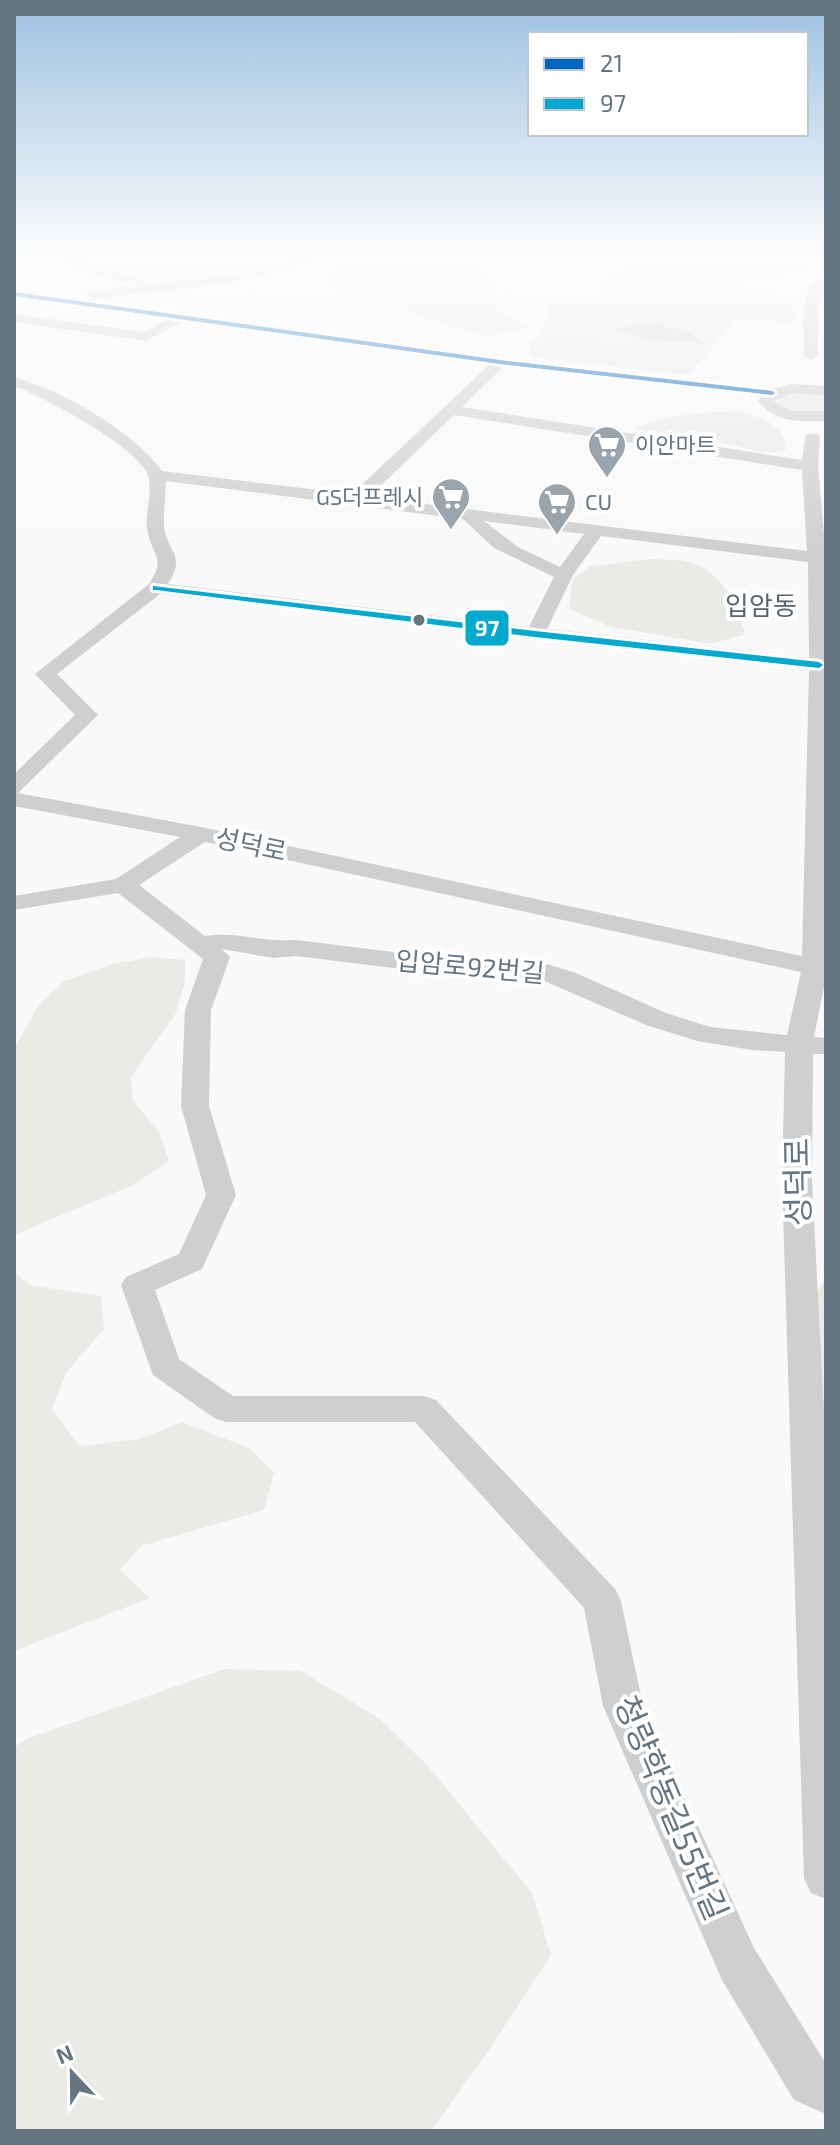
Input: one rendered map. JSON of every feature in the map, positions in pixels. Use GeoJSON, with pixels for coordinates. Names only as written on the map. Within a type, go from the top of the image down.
{"type":"FeatureCollection","features":[{"type":"Feature","properties":{"kind":"street"},"geometry":{"type":"LineString","coordinates":[[450,355],[769,397],[801,389],[826,391],[817,355]]}},
{"type":"Feature","properties":{"kind":"street"},"geometry":{"type":"LineString","coordinates":[[801,389],[803,361],[811,355]]}},
{"type":"Feature","properties":{"kind":"street"},"geometry":{"type":"LineString","coordinates":[[357,499],[500,362]]}},
{"type":"Feature","properties":{"kind":"street"},"geometry":{"type":"LineString","coordinates":[[14,381],[29,385],[108,429],[150,464],[157,475],[155,539],[168,555],[167,571],[156,588],[45,674],[87,715],[14,787]]}},
{"type":"Feature","properties":{"kind":"street"},"geometry":{"type":"LineString","coordinates":[[769,397],[769,406],[789,414],[825,416],[818,432],[812,437],[789,414]]}},
{"type":"Feature","properties":{"kind":"street"},"geometry":{"type":"LineString","coordinates":[[451,410],[810,466]]}},
{"type":"Feature","properties":{"kind":"street","name":"성덕로"},"geometry":{"type":"LineString","coordinates":[[812,437],[810,466],[823,718],[812,1046],[797,1180],[826,1878]]}},
{"type":"Feature","properties":{"kind":"street"},"geometry":{"type":"LineString","coordinates":[[157,475],[817,558]]}},
{"type":"Feature","properties":{"kind":"street"},"geometry":{"type":"LineString","coordinates":[[468,514],[486,536],[511,553],[564,575]]}},
{"type":"Feature","properties":{"kind":"street"},"geometry":{"type":"LineString","coordinates":[[535,634],[564,575],[596,530]]}},
{"type":"Feature","properties":{"kind":"street"},"geometry":{"type":"LineString","coordinates":[[156,588],[819,665]]}},
{"type":"Feature","properties":{"kind":"street","name":"성덕로"},"geometry":{"type":"LineString","coordinates":[[14,799],[201,834],[815,967]]}},
{"type":"Feature","properties":{"kind":"street"},"geometry":{"type":"LineString","coordinates":[[14,903],[123,885],[201,834]]}},
{"type":"Feature","properties":{"kind":"street"},"geometry":{"type":"LineString","coordinates":[[123,885],[200,944]]}},
{"type":"Feature","properties":{"kind":"street","name":"입암로92번길"},"geometry":{"type":"LineString","coordinates":[[200,944],[229,940],[273,950],[296,948],[474,970],[537,969],[567,979],[656,1019],[707,1035],[812,1046]]}},
{"type":"Feature","properties":{"kind":"street","name":"청량학동길55번길"},"geometry":{"type":"LineString","coordinates":[[200,944],[217,957],[198,1010],[195,1106],[221,1195],[191,1261],[137,1285],[165,1366],[226,1409],[424,1409],[602,1601],[623,1706],[738,1964],[811,2083],[826,2090]]}},
{"type":"Feature","properties":{"kind":"shaded area"},"geometry":{"type":"Polygon","coordinates":[[[530,355],[705,355],[688,375],[530,355]]]}},
{"type":"Feature","properties":{"kind":"shaded area"},"geometry":{"type":"Polygon","coordinates":[[[589,355],[702,355],[685,375],[584,361],[589,355]]]}},
{"type":"Feature","properties":{"kind":"shaded area"},"geometry":{"type":"Polygon","coordinates":[[[790,393],[826,396],[826,412],[794,411],[776,402],[790,393]]]}},
{"type":"Feature","properties":{"kind":"shaded area"},"geometry":{"type":"Polygon","coordinates":[[[738,411],[763,419],[777,428],[785,441],[786,450],[756,451],[707,439],[633,429],[672,417],[738,411]]]}},
{"type":"Feature","properties":{"kind":"shaded area"},"geometry":{"type":"Polygon","coordinates":[[[652,559],[687,562],[703,567],[712,574],[727,591],[745,634],[711,644],[611,627],[569,609],[572,580],[591,566],[652,559]]]}},
{"type":"Feature","properties":{"kind":"shaded area"},"geometry":{"type":"Polygon","coordinates":[[[152,957],[185,960],[185,981],[176,1013],[131,1077],[133,1101],[158,1130],[169,1161],[133,1185],[14,1235],[14,1049],[38,1006],[64,981],[113,964],[152,957]]]}},
{"type":"Feature","properties":{"kind":"shaded area"},"geometry":{"type":"Polygon","coordinates":[[[14,1271],[29,1285],[101,1296],[104,1329],[66,1373],[52,1409],[80,1446],[140,1439],[182,1422],[249,1448],[274,1473],[264,1510],[141,1546],[120,1570],[150,1598],[14,1651],[14,1271]]]}},
{"type":"Feature","properties":{"kind":"shaded area"},"geometry":{"type":"Polygon","coordinates":[[[826,1277],[826,1451],[795,1408],[803,1316],[826,1277]]]}},
{"type":"Feature","properties":{"kind":"shaded area"},"geometry":{"type":"Polygon","coordinates":[[[225,1669],[301,1671],[380,1719],[428,1766],[532,1893],[551,1955],[431,2131],[14,2131],[14,1747],[29,1738],[225,1669]]]}},
{"type":"Feature","properties":{"kind":"transit line","name":"21"},"geometry":{"type":"LineString","coordinates":[[451,355],[772,393]]}},
{"type":"Feature","properties":{"kind":"transit line","name":"97"},"geometry":{"type":"LineString","coordinates":[[156,588],[819,665]]}},
{"type":"Feature","properties":{"kind":"place","name":"이안마트"},"geometry":{"type":"Point","coordinates":[607,479]}},
{"type":"Feature","properties":{"kind":"place","name":"GS더프레시"},"geometry":{"type":"Point","coordinates":[451,531]}},
{"type":"Feature","properties":{"kind":"place","name":"CU"},"geometry":{"type":"Point","coordinates":[557,536]}},
{"type":"Feature","properties":{"kind":"district","name":"입암동"},"geometry":{"type":"Point","coordinates":[761,606]}}]}
